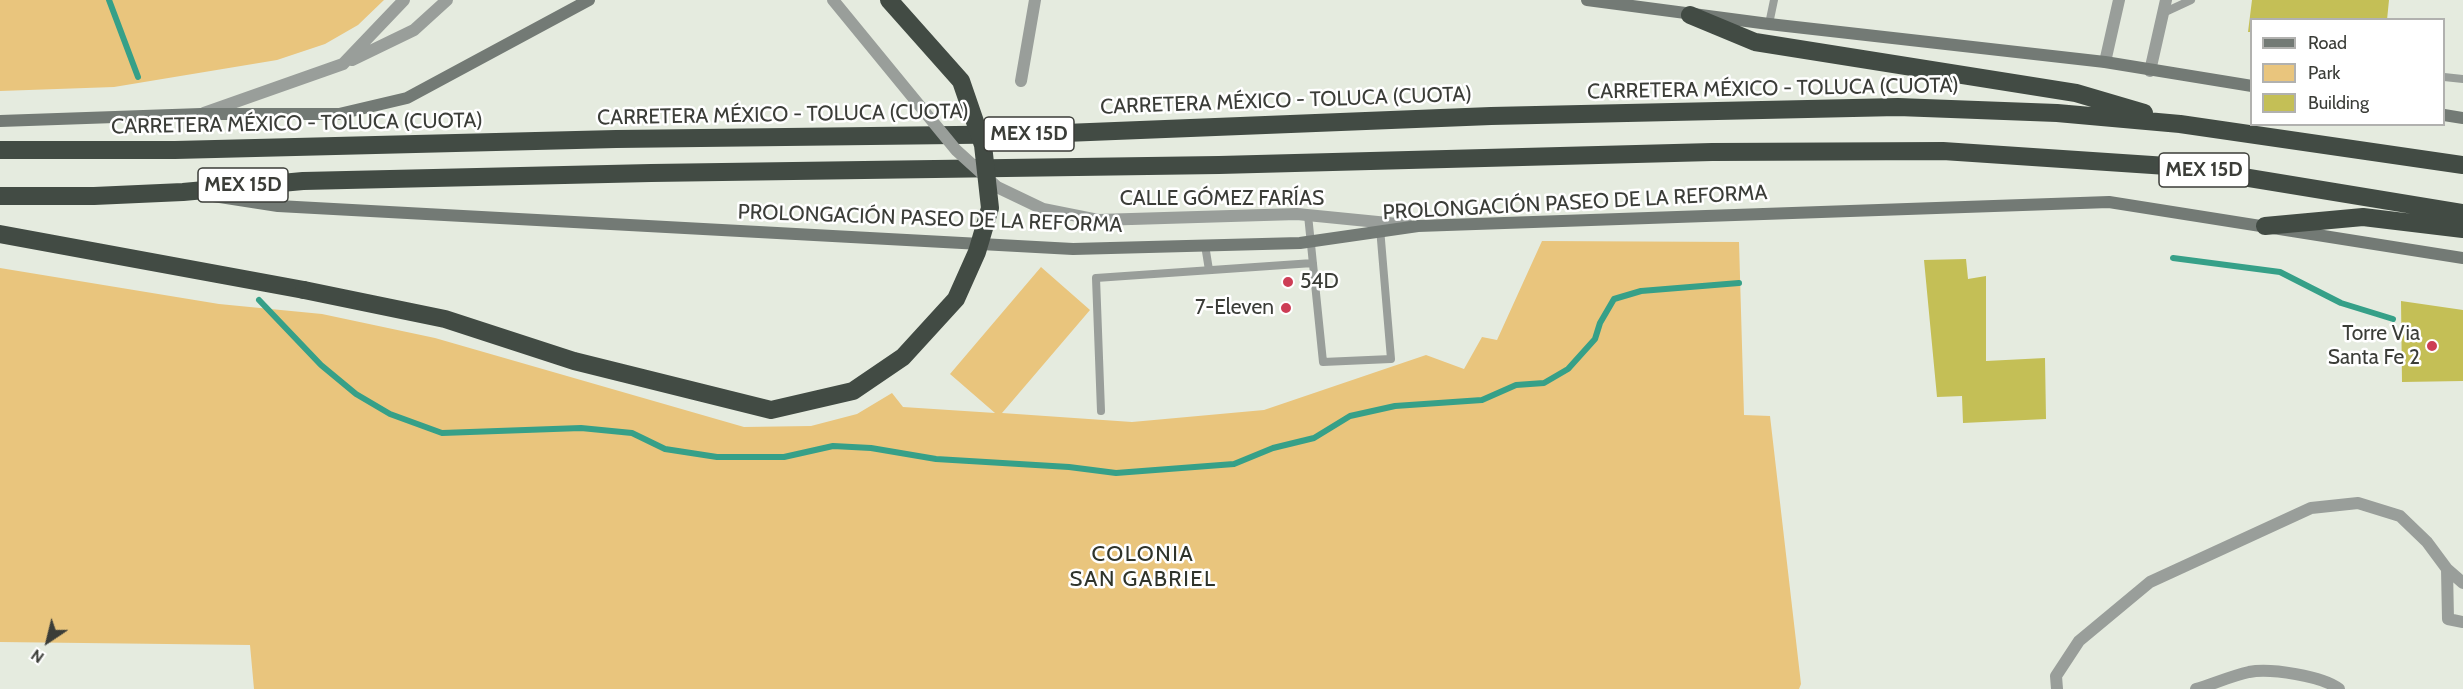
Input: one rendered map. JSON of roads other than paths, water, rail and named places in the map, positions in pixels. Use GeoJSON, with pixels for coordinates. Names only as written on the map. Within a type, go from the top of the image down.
{"type":"FeatureCollection","features":[{"type":"Feature","properties":{"kind":"highway"},"geometry":{"type":"LineString","coordinates":[[0,234],[304,290],[445,319],[574,361],[771,410],[853,391],[903,357],[956,299],[977,252],[990,207],[984,145],[961,81],[889,0]]}},
{"type":"Feature","properties":{"kind":"highway"},"geometry":{"type":"LineString","coordinates":[[1690,15],[1755,42],[2076,93],[2180,124]]}},
{"type":"Feature","properties":{"kind":"highway","name":"CARRETERA MÉXICO - TOLUCA (CUOTA)"},"geometry":{"type":"LineString","coordinates":[[0,150],[175,150],[1028,134],[1491,116],[1814,107],[2057,113],[2180,124],[2463,165]]}},
{"type":"Feature","properties":{"kind":"highway","name":"MEX 15D"},"geometry":{"type":"LineString","coordinates":[[0,196],[94,196],[183,192],[303,181],[605,174],[1219,165],[1712,152],[1943,151],[2182,167],[2463,213]]}},
{"type":"Feature","properties":{"kind":"highway"},"geometry":{"type":"LineString","coordinates":[[2265,226],[2363,218],[2463,229]]}},
{"type":"Feature","properties":{"kind":"main road"},"geometry":{"type":"LineString","coordinates":[[0,121],[201,114],[339,114],[406,98],[589,0]]}},
{"type":"Feature","properties":{"kind":"main road"},"geometry":{"type":"LineString","coordinates":[[1587,0],[1690,15],[2104,62],[2250,86]]}},
{"type":"Feature","properties":{"kind":"main road"},"geometry":{"type":"LineString","coordinates":[[2445,115],[2463,118]]}},
{"type":"Feature","properties":{"kind":"main road","name":"PROLONGACIÓN PASEO DE LA REFORMA"},"geometry":{"type":"LineString","coordinates":[[183,192],[278,206],[1073,249],[1311,241],[1380,227],[2109,202],[2463,258]]}},
{"type":"Feature","properties":{"kind":"street"},"geometry":{"type":"LineString","coordinates":[[343,64],[404,0]]}},
{"type":"Feature","properties":{"kind":"street"},"geometry":{"type":"LineString","coordinates":[[201,114],[343,64],[414,30],[447,0]]}},
{"type":"Feature","properties":{"kind":"street","name":"CALLE GÓMEZ FARÍAS"},"geometry":{"type":"LineString","coordinates":[[833,0],[956,150],[997,187],[1043,209],[1098,220],[1308,216],[1380,227]]}},
{"type":"Feature","properties":{"kind":"street"},"geometry":{"type":"LineString","coordinates":[[1021,81],[1035,0]]}},
{"type":"Feature","properties":{"kind":"street"},"geometry":{"type":"LineString","coordinates":[[2104,62],[2119,0]]}},
{"type":"Feature","properties":{"kind":"street"},"geometry":{"type":"LineString","coordinates":[[2150,71],[2166,0]]}},
{"type":"Feature","properties":{"kind":"street"},"geometry":{"type":"LineString","coordinates":[[2056,689],[2056,676],[2079,641],[2150,582],[2311,508],[2358,503],[2400,516],[2427,542],[2447,569],[2463,583]]}},
{"type":"Feature","properties":{"kind":"street"},"geometry":{"type":"LineString","coordinates":[[2447,569],[2448,619],[2463,622]]}},
{"type":"Feature","properties":{"kind":"street"},"geometry":{"type":"LineString","coordinates":[[2196,689],[2251,672],[2307,676],[2329,681],[2339,689]]}},
{"type":"Feature","properties":{"kind":"lane"},"geometry":{"type":"LineString","coordinates":[[1769,24],[1774,0]]}},
{"type":"Feature","properties":{"kind":"lane"},"geometry":{"type":"LineString","coordinates":[[2163,13],[2191,0]]}},
{"type":"Feature","properties":{"kind":"lane"},"geometry":{"type":"LineString","coordinates":[[2445,77],[2463,79]]}},
{"type":"Feature","properties":{"kind":"lane"},"geometry":{"type":"LineString","coordinates":[[1308,216],[1323,362],[1391,359],[1380,227]]}},
{"type":"Feature","properties":{"kind":"lane"},"geometry":{"type":"LineString","coordinates":[[1205,245],[1209,270]]}},
{"type":"Feature","properties":{"kind":"lane"},"geometry":{"type":"LineString","coordinates":[[1101,411],[1096,278],[1313,263]]}},
{"type":"Feature","properties":{"kind":"waterway"},"geometry":{"type":"LineString","coordinates":[[109,0],[138,77]]}},
{"type":"Feature","properties":{"kind":"waterway"},"geometry":{"type":"LineString","coordinates":[[2173,258],[2280,272],[2341,303],[2393,319]]}},
{"type":"Feature","properties":{"kind":"waterway"},"geometry":{"type":"LineString","coordinates":[[259,300],[321,365],[356,394],[390,414],[442,433],[581,428],[632,433],[665,449],[717,457],[784,457],[833,446],[871,448],[936,459],[1069,467],[1116,473],[1234,464],[1273,448],[1314,438],[1350,416],[1395,406],[1482,400],[1516,385],[1544,383],[1568,369],[1595,339],[1600,323],[1614,299],[1641,291],[1739,283]]}},
{"type":"Feature","properties":{"kind":"place","name":"54D"},"geometry":{"type":"Point","coordinates":[1288,282]}},
{"type":"Feature","properties":{"kind":"place","name":"7-Eleven"},"geometry":{"type":"Point","coordinates":[1286,308]}},
{"type":"Feature","properties":{"kind":"place","name":"Torre Via Santa Fe 2"},"geometry":{"type":"Point","coordinates":[2432,346]}},
{"type":"Feature","properties":{"kind":"district","name":"COLONIA SAN GABRIEL"},"geometry":{"type":"Point","coordinates":[1143,568]}}]}
